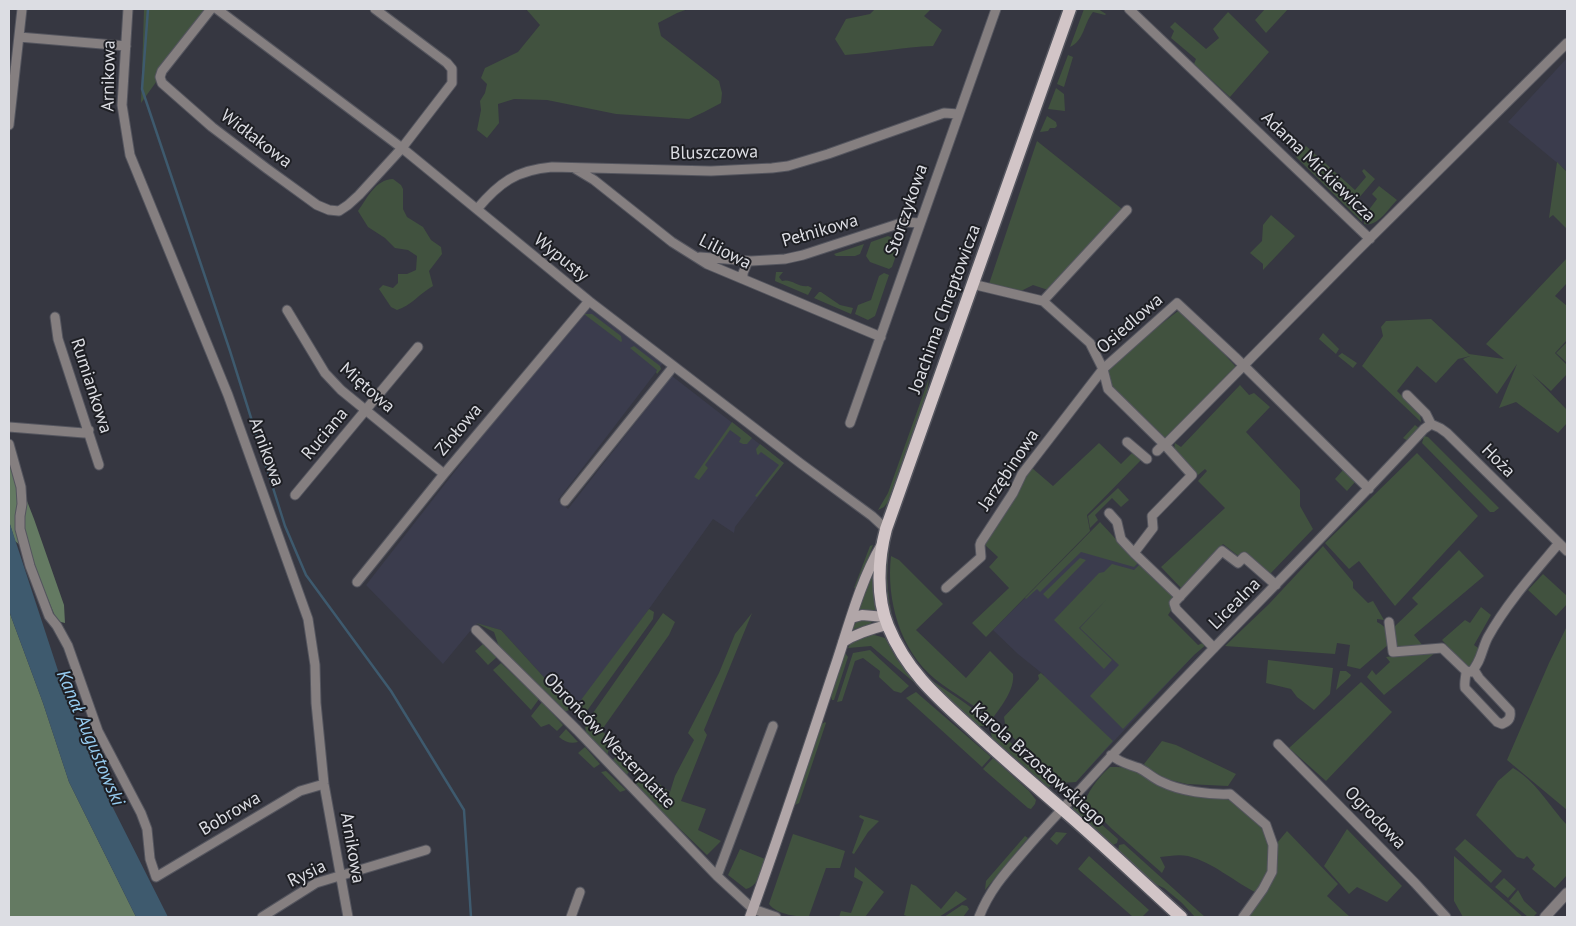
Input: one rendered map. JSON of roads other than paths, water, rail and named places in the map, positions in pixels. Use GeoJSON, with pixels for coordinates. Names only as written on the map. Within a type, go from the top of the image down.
{"type":"FeatureCollection","features":[{"type":"Feature","properties":{"kind":"main road","name":"Joachima Chreptowicza"},"geometry":{"type":"LineString","coordinates":[[886,621],[880,576],[882,545],[886,529],[1070,9]]}},
{"type":"Feature","properties":{"kind":"main road"},"geometry":{"type":"LineString","coordinates":[[752,913],[851,618],[873,559],[882,545]]}},
{"type":"Feature","properties":{"kind":"main road"},"geometry":{"type":"LineString","coordinates":[[851,618],[862,615],[886,621]]}},
{"type":"Feature","properties":{"kind":"main road"},"geometry":{"type":"LineString","coordinates":[[843,642],[886,621]]}},
{"type":"Feature","properties":{"kind":"main road","name":"Karola Brzostowskiego"},"geometry":{"type":"LineString","coordinates":[[886,621],[900,652],[919,679],[1181,917]]}},
{"type":"Feature","properties":{"kind":"street"},"geometry":{"type":"LineString","coordinates":[[9,125],[22,9]]}},
{"type":"Feature","properties":{"kind":"street","name":"Arnikowa"},"geometry":{"type":"LineString","coordinates":[[128,9],[122,105],[130,155],[228,395],[308,619],[315,665],[316,703],[324,784],[348,917]]}},
{"type":"Feature","properties":{"kind":"street","name":"Widłakowa"},"geometry":{"type":"LineString","coordinates":[[211,9],[162,71],[160,78],[166,88],[212,127],[266,168],[317,205],[329,210],[339,211],[359,195],[402,148]]}},
{"type":"Feature","properties":{"kind":"street","name":"Wypusty"},"geometry":{"type":"LineString","coordinates":[[217,9],[402,148],[588,301],[800,464],[872,516],[886,529]]}},
{"type":"Feature","properties":{"kind":"street"},"geometry":{"type":"LineString","coordinates":[[375,9],[447,63],[452,69],[452,83],[402,148]]}},
{"type":"Feature","properties":{"kind":"street","name":"Storczykowa"},"geometry":{"type":"LineString","coordinates":[[850,423],[996,9]]}},
{"type":"Feature","properties":{"kind":"street","name":"Adama Mickiewicza"},"geometry":{"type":"LineString","coordinates":[[1129,9],[1370,239],[1567,43]]}},
{"type":"Feature","properties":{"kind":"street"},"geometry":{"type":"LineString","coordinates":[[19,37],[126,46]]}},
{"type":"Feature","properties":{"kind":"street","name":"Bluszczowa"},"geometry":{"type":"LineString","coordinates":[[477,209],[491,192],[508,178],[535,168],[552,166],[711,171],[788,166],[828,154],[944,113],[959,114]]}},
{"type":"Feature","properties":{"kind":"street","name":"Liliowa"},"geometry":{"type":"LineString","coordinates":[[572,168],[594,180],[672,242],[707,264],[880,337]]}},
{"type":"Feature","properties":{"kind":"street"},"geometry":{"type":"LineString","coordinates":[[1043,301],[1127,210]]}},
{"type":"Feature","properties":{"kind":"street","name":"Pełnikowa"},"geometry":{"type":"LineString","coordinates":[[697,257],[748,261],[785,259],[803,255],[904,222],[920,222]]}},
{"type":"Feature","properties":{"kind":"street"},"geometry":{"type":"LineString","coordinates":[[1157,451],[1370,239]]}},
{"type":"Feature","properties":{"kind":"street"},"geometry":{"type":"LineString","coordinates":[[743,279],[743,272],[748,261]]}},
{"type":"Feature","properties":{"kind":"street"},"geometry":{"type":"LineString","coordinates":[[972,284],[1043,301],[1090,343],[1103,368],[1108,388],[1195,478],[1152,516],[1153,528],[1134,553]]}},
{"type":"Feature","properties":{"kind":"street","name":"Ziołowa"},"geometry":{"type":"LineString","coordinates":[[357,582],[588,301]]}},
{"type":"Feature","properties":{"kind":"street","name":"Osiedlowa"},"geometry":{"type":"LineString","coordinates":[[1103,368],[1177,303],[1369,489]]}},
{"type":"Feature","properties":{"kind":"street","name":"Miętowa"},"geometry":{"type":"LineString","coordinates":[[287,310],[325,373],[341,390],[444,474]]}},
{"type":"Feature","properties":{"kind":"street","name":"Rumiankowa"},"geometry":{"type":"LineString","coordinates":[[55,317],[58,339],[99,465]]}},
{"type":"Feature","properties":{"kind":"street","name":"Ruciana"},"geometry":{"type":"LineString","coordinates":[[295,495],[418,347]]}},
{"type":"Feature","properties":{"kind":"street"},"geometry":{"type":"LineString","coordinates":[[565,501],[673,366]]}},
{"type":"Feature","properties":{"kind":"street","name":"Jarzębinowa"},"geometry":{"type":"LineString","coordinates":[[946,588],[981,557],[980,544],[1013,493],[1022,474],[1103,368]]}},
{"type":"Feature","properties":{"kind":"street","name":"Hoża"},"geometry":{"type":"LineString","coordinates":[[1407,395],[1426,414],[1431,424],[1447,434],[1567,552]]}},
{"type":"Feature","properties":{"kind":"street","name":"Licealna"},"geometry":{"type":"LineString","coordinates":[[979,917],[996,883],[1062,809],[1214,648],[1276,586],[1424,429],[1431,424]]}},
{"type":"Feature","properties":{"kind":"street"},"geometry":{"type":"LineString","coordinates":[[9,427],[84,433],[89,430]]}},
{"type":"Feature","properties":{"kind":"street"},"geometry":{"type":"LineString","coordinates":[[1127,442],[1147,460]]}},
{"type":"Feature","properties":{"kind":"street","name":"Bobrowa"},"geometry":{"type":"LineString","coordinates":[[9,444],[21,487],[20,529],[30,566],[49,616],[68,646],[98,731],[141,813],[147,829],[150,859],[156,877],[300,791],[324,784]]}},
{"type":"Feature","properties":{"kind":"street"},"geometry":{"type":"LineString","coordinates":[[1109,513],[1117,522],[1121,539],[1180,598]]}},
{"type":"Feature","properties":{"kind":"street"},"geometry":{"type":"LineString","coordinates":[[1389,622],[1392,652],[1442,648],[1470,671],[1479,678],[1510,711],[1511,717],[1507,722],[1502,724],[1496,722],[1465,688],[1464,682],[1470,671],[1477,667],[1493,630],[1527,581],[1559,544]]}},
{"type":"Feature","properties":{"kind":"street"},"geometry":{"type":"LineString","coordinates":[[1214,648],[1176,609],[1174,604],[1222,551],[1238,564],[1244,557],[1276,586]]}},
{"type":"Feature","properties":{"kind":"street","name":"Obrońców Westerplatte"},"geometry":{"type":"LineString","coordinates":[[476,630],[577,730],[752,913],[776,917]]}},
{"type":"Feature","properties":{"kind":"street"},"geometry":{"type":"LineString","coordinates":[[717,876],[773,726]]}},
{"type":"Feature","properties":{"kind":"street","name":"Ogrodowa"},"geometry":{"type":"LineString","coordinates":[[1278,744],[1409,876],[1446,917]]}},
{"type":"Feature","properties":{"kind":"street"},"geometry":{"type":"LineString","coordinates":[[1112,755],[1118,761],[1140,768],[1172,787],[1230,794],[1266,825],[1273,845],[1272,872],[1244,917]]}},
{"type":"Feature","properties":{"kind":"street","name":"Rysia"},"geometry":{"type":"LineString","coordinates":[[262,917],[316,883],[426,850]]}},
{"type":"Feature","properties":{"kind":"street"},"geometry":{"type":"LineString","coordinates":[[571,917],[580,892]]}},
{"type":"Feature","properties":{"kind":"street"},"geometry":{"type":"LineString","coordinates":[[1545,917],[1567,894]]}},
{"type":"Feature","properties":{"kind":"waterway"},"geometry":{"type":"LineString","coordinates":[[148,9],[142,89],[230,351],[285,526],[306,575],[391,691],[464,810],[471,917]]}},
{"type":"Feature","properties":{"kind":"water label","name":"Kanał Augustowski"},"geometry":{"type":"Point","coordinates":[90,738]}}]}
